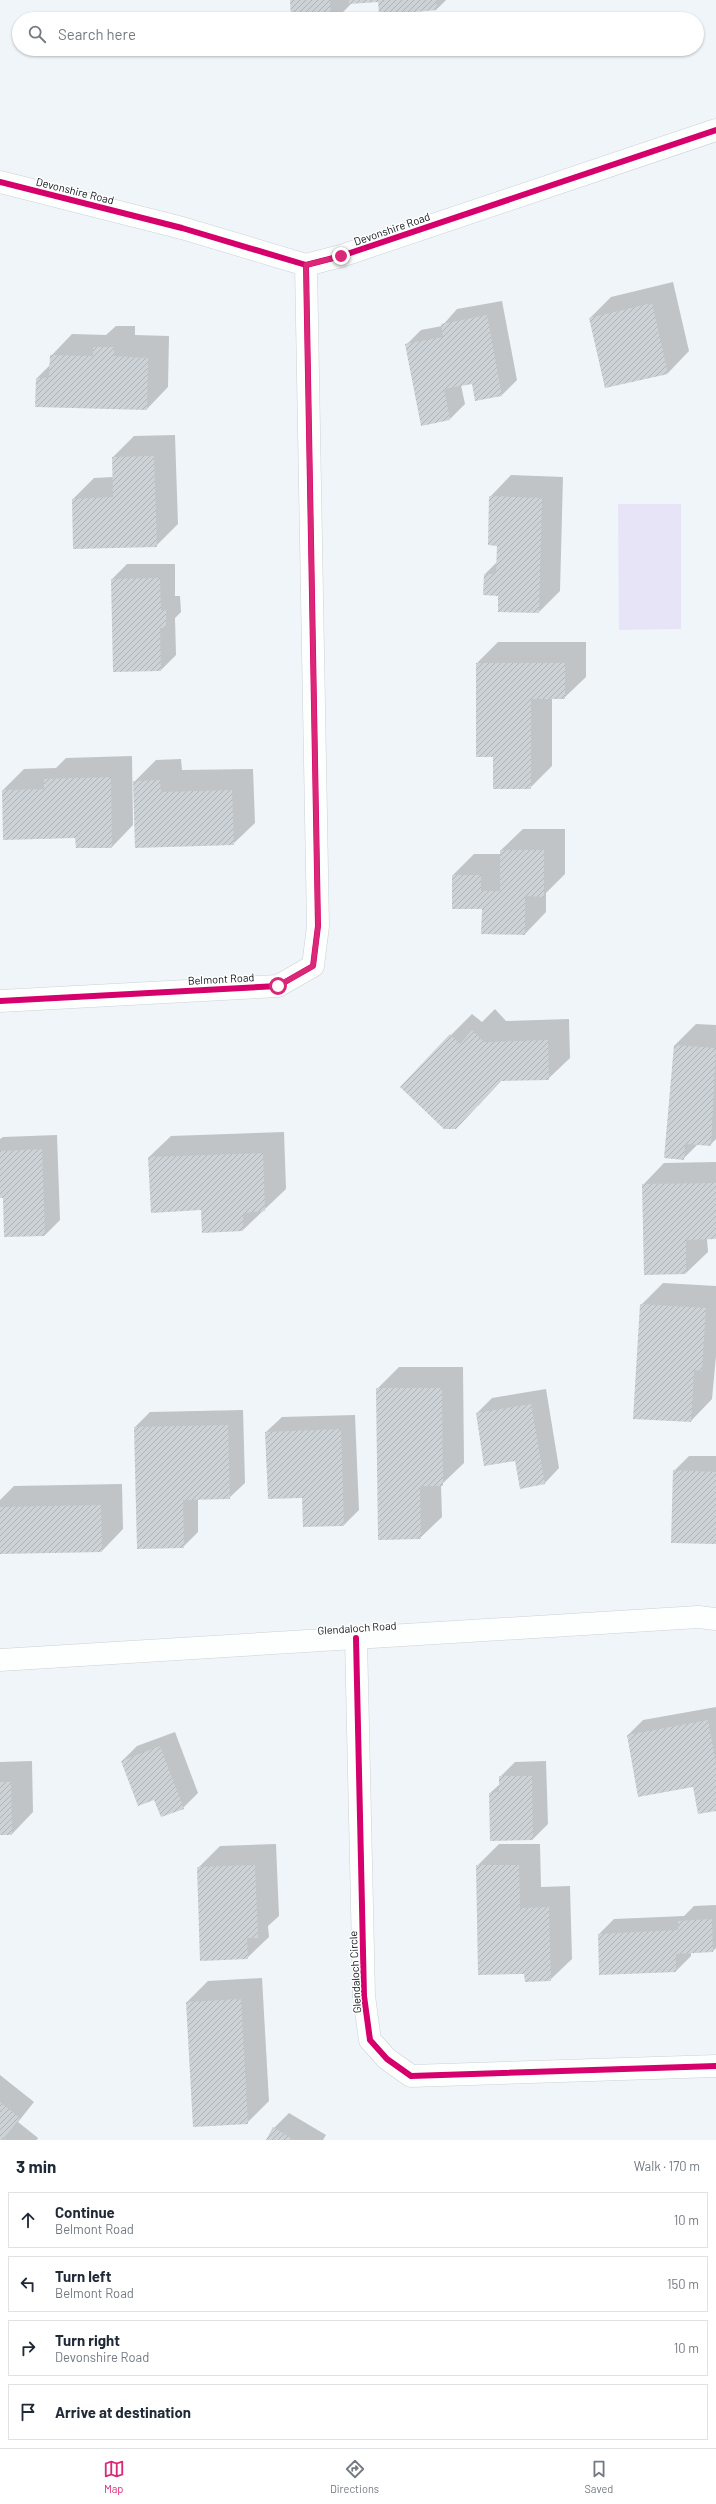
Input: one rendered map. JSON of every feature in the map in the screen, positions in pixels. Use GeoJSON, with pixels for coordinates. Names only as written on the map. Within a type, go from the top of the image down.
{"type":"FeatureCollection","features":[{"type":"Feature","properties":{"kind":"street","name":"Devonshire Road"},"geometry":{"type":"LineString","coordinates":[[0,182],[182,228],[306,265],[341,256],[716,130]]}},
{"type":"Feature","properties":{"kind":"street","name":"Belmont Road"},"geometry":{"type":"LineString","coordinates":[[0,1001],[278,986],[313,966],[318,926],[306,265]]}},
{"type":"Feature","properties":{"kind":"street","name":"Glendaloch Road"},"geometry":{"type":"LineString","coordinates":[[0,1660],[690,1618],[716,1619]]}},
{"type":"Feature","properties":{"kind":"street","name":"Glendaloch Circle"},"geometry":{"type":"LineString","coordinates":[[356,1638],[364,1996],[370,2040],[387,2059],[411,2076],[716,2066]]}},
{"type":"Feature","properties":{"kind":"shaded area"},"geometry":{"type":"Polygon","coordinates":[[[618,504],[681,504],[681,629],[619,630],[618,504]]]}},
{"type":"Feature","properties":{"kind":"building"},"geometry":{"type":"Polygon","coordinates":[[[290,0],[330,0],[331,12],[291,12],[290,0]]]}},
{"type":"Feature","properties":{"kind":"building"},"geometry":{"type":"Polygon","coordinates":[[[349,0],[436,0],[437,10],[414,12],[379,12],[378,2],[349,4],[349,0]]]}},
{"type":"Feature","properties":{"kind":"building"},"geometry":{"type":"Polygon","coordinates":[[[652,303],[668,374],[605,388],[589,318],[652,303]]]}},
{"type":"Feature","properties":{"kind":"building"},"geometry":{"type":"Polygon","coordinates":[[[487,315],[502,396],[475,401],[472,384],[444,389],[450,420],[421,426],[405,344],[443,337],[441,324],[487,315]]]}},
{"type":"Feature","properties":{"kind":"building"},"geometry":{"type":"Polygon","coordinates":[[[93,347],[114,347],[114,356],[148,358],[147,410],[35,407],[36,378],[49,378],[50,355],[93,356],[93,347]]]}},
{"type":"Feature","properties":{"kind":"building"},"geometry":{"type":"Polygon","coordinates":[[[154,456],[157,547],[73,549],[72,499],[113,497],[112,457],[154,456]]]}},
{"type":"Feature","properties":{"kind":"building"},"geometry":{"type":"Polygon","coordinates":[[[489,496],[542,498],[539,613],[498,612],[498,596],[483,595],[484,574],[496,574],[497,546],[488,545],[489,496]]]}},
{"type":"Feature","properties":{"kind":"building"},"geometry":{"type":"Polygon","coordinates":[[[160,578],[161,610],[166,610],[166,628],[160,628],[161,671],[113,672],[111,579],[160,578]]]}},
{"type":"Feature","properties":{"kind":"building"},"geometry":{"type":"Polygon","coordinates":[[[476,663],[565,663],[565,699],[531,699],[531,789],[493,789],[493,757],[476,757],[476,663]]]}},
{"type":"Feature","properties":{"kind":"building"},"geometry":{"type":"Polygon","coordinates":[[[111,777],[112,848],[76,848],[75,838],[3,840],[2,790],[44,789],[44,779],[111,777]]]}},
{"type":"Feature","properties":{"kind":"building"},"geometry":{"type":"Polygon","coordinates":[[[160,780],[161,792],[232,790],[234,845],[135,848],[133,781],[160,780]]]}},
{"type":"Feature","properties":{"kind":"building"},"geometry":{"type":"Polygon","coordinates":[[[500,850],[544,850],[544,897],[525,896],[525,935],[481,934],[482,909],[452,909],[452,875],[481,875],[481,891],[500,891],[500,850]]]}},
{"type":"Feature","properties":{"kind":"building"},"geometry":{"type":"Polygon","coordinates":[[[472,1030],[484,1042],[548,1040],[549,1080],[501,1081],[456,1129],[444,1129],[400,1087],[450,1034],[460,1044],[472,1030]]]}},
{"type":"Feature","properties":{"kind":"building"},"geometry":{"type":"Polygon","coordinates":[[[674,1045],[716,1048],[711,1146],[685,1144],[684,1160],[664,1158],[674,1045]]]}},
{"type":"Feature","properties":{"kind":"building"},"geometry":{"type":"Polygon","coordinates":[[[42,1149],[45,1236],[4,1237],[3,1198],[0,1198],[0,1151],[42,1149]]]}},
{"type":"Feature","properties":{"kind":"building"},"geometry":{"type":"Polygon","coordinates":[[[263,1153],[265,1211],[243,1213],[243,1231],[202,1233],[201,1210],[151,1213],[148,1157],[263,1153]]]}},
{"type":"Feature","properties":{"kind":"building"},"geometry":{"type":"Polygon","coordinates":[[[716,1183],[716,1239],[686,1240],[686,1274],[644,1275],[642,1184],[716,1183]]]}},
{"type":"Feature","properties":{"kind":"building"},"geometry":{"type":"Polygon","coordinates":[[[640,1304],[706,1308],[702,1371],[694,1370],[691,1422],[633,1419],[640,1304]]]}},
{"type":"Feature","properties":{"kind":"building"},"geometry":{"type":"Polygon","coordinates":[[[376,1388],[442,1388],[443,1486],[420,1486],[421,1539],[378,1540],[376,1388]]]}},
{"type":"Feature","properties":{"kind":"building"},"geometry":{"type":"Polygon","coordinates":[[[531,1404],[545,1484],[520,1489],[515,1461],[484,1466],[476,1413],[531,1404]]]}},
{"type":"Feature","properties":{"kind":"building"},"geometry":{"type":"Polygon","coordinates":[[[228,1425],[230,1499],[183,1500],[184,1548],[137,1549],[134,1427],[228,1425]]]}},
{"type":"Feature","properties":{"kind":"building"},"geometry":{"type":"Polygon","coordinates":[[[341,1429],[344,1526],[303,1527],[302,1498],[268,1499],[265,1432],[341,1429]]]}},
{"type":"Feature","properties":{"kind":"building"},"geometry":{"type":"Polygon","coordinates":[[[673,1470],[716,1472],[716,1544],[671,1543],[673,1470]]]}},
{"type":"Feature","properties":{"kind":"building"},"geometry":{"type":"Polygon","coordinates":[[[101,1505],[102,1552],[0,1554],[0,1507],[101,1505]]]}},
{"type":"Feature","properties":{"kind":"building"},"geometry":{"type":"Polygon","coordinates":[[[708,1720],[716,1763],[716,1811],[698,1814],[693,1787],[638,1797],[627,1735],[708,1720]]]}},
{"type":"Feature","properties":{"kind":"building"},"geometry":{"type":"Polygon","coordinates":[[[160,1746],[184,1809],[161,1817],[154,1800],[138,1806],[121,1761],[160,1746]]]}},
{"type":"Feature","properties":{"kind":"building"},"geometry":{"type":"Polygon","coordinates":[[[499,1776],[532,1776],[533,1840],[490,1841],[489,1793],[499,1792],[499,1776]]]}},
{"type":"Feature","properties":{"kind":"building"},"geometry":{"type":"Polygon","coordinates":[[[0,1782],[11,1782],[12,1835],[0,1835],[0,1782]]]}},
{"type":"Feature","properties":{"kind":"building"},"geometry":{"type":"Polygon","coordinates":[[[255,1865],[258,1938],[247,1938],[248,1959],[200,1961],[197,1867],[255,1865]]]}},
{"type":"Feature","properties":{"kind":"building"},"geometry":{"type":"Polygon","coordinates":[[[476,1865],[519,1865],[520,1908],[549,1907],[551,1981],[525,1982],[524,1974],[478,1975],[476,1865]]]}},
{"type":"Feature","properties":{"kind":"building"},"geometry":{"type":"Polygon","coordinates":[[[712,1919],[713,1952],[676,1954],[676,1972],[599,1975],[598,1934],[678,1930],[678,1921],[712,1919]]]}},
{"type":"Feature","properties":{"kind":"building"},"geometry":{"type":"Polygon","coordinates":[[[241,1999],[248,2124],[193,2127],[186,2002],[241,1999]]]}},
{"type":"Feature","properties":{"kind":"building"},"geometry":{"type":"Polygon","coordinates":[[[0,2102],[20,2118],[4,2138],[6,2140],[0,2140],[0,2102]]]}},
{"type":"Feature","properties":{"kind":"building"},"geometry":{"type":"Polygon","coordinates":[[[273,2127],[294,2140],[266,2140],[273,2127]]]}},
{"type":"Feature","properties":{"kind":"cycle path"},"geometry":{"type":"LineString","coordinates":[[0,182],[182,228],[306,265],[341,256],[716,130]]}},
{"type":"Feature","properties":{"kind":"cycle path"},"geometry":{"type":"LineString","coordinates":[[0,1001],[278,986],[313,966],[318,926],[306,265]]}},
{"type":"Feature","properties":{"kind":"cycle path"},"geometry":{"type":"LineString","coordinates":[[356,1638],[364,1996],[370,2040],[387,2059],[411,2076],[716,2066]]}},
{"type":"Feature","properties":{"kind":"route"},"geometry":{"type":"LineString","coordinates":[[278,986],[313,966],[318,926],[306,265],[341,256]]}}]}
